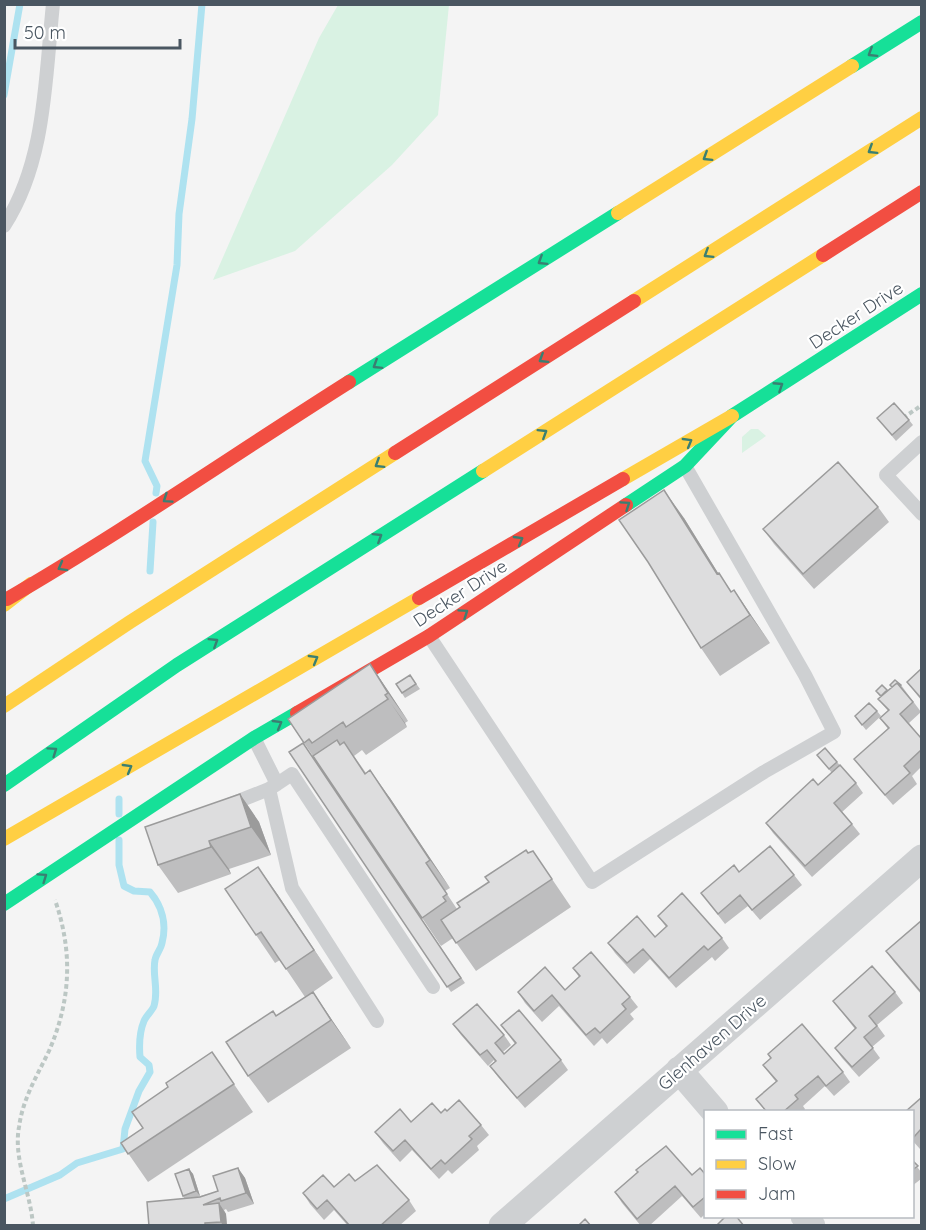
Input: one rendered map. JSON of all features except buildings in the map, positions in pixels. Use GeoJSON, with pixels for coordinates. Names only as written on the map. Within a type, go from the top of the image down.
{"type":"FeatureCollection","features":[{"type":"Feature","properties":{"kind":"main road"},"geometry":{"type":"LineString","coordinates":[[4,600],[93,549],[215,466],[921,22]]}},
{"type":"Feature","properties":{"kind":"main road"},"geometry":{"type":"LineString","coordinates":[[4,706],[130,622],[921,118]]}},
{"type":"Feature","properties":{"kind":"main road"},"geometry":{"type":"LineString","coordinates":[[4,785],[177,665],[921,192]]}},
{"type":"Feature","properties":{"kind":"main road","name":"Decker Drive"},"geometry":{"type":"LineString","coordinates":[[4,904],[82,850],[254,738],[429,636],[685,466],[732,416],[921,294]]}},
{"type":"Feature","properties":{"kind":"main road"},"geometry":{"type":"LineString","coordinates":[[4,839],[732,416]]}},
{"type":"Feature","properties":{"kind":"main road"},"geometry":{"type":"LineString","coordinates":[[4,605],[31,584]]}},
{"type":"Feature","properties":{"kind":"street","name":"Glenhaven Drive"},"geometry":{"type":"LineString","coordinates":[[502,1226],[921,858]]}},
{"type":"Feature","properties":{"kind":"street"},"geometry":{"type":"LineString","coordinates":[[679,1070],[713,1110]]}},
{"type":"Feature","properties":{"kind":"lane"},"geometry":{"type":"LineString","coordinates":[[4,226],[18,206],[31,173],[38,136],[53,4]]}},
{"type":"Feature","properties":{"kind":"lane"},"geometry":{"type":"LineString","coordinates":[[921,442],[886,475],[921,514]]}},
{"type":"Feature","properties":{"kind":"lane"},"geometry":{"type":"LineString","coordinates":[[429,636],[592,882],[764,772],[834,732],[805,675],[685,466]]}},
{"type":"Feature","properties":{"kind":"lane"},"geometry":{"type":"LineString","coordinates":[[254,738],[273,786],[292,888],[377,1022]]}},
{"type":"Feature","properties":{"kind":"lane"},"geometry":{"type":"LineString","coordinates":[[215,811],[273,786],[292,774],[433,987]]}},
{"type":"Feature","properties":{"kind":"path"},"geometry":{"type":"LineString","coordinates":[[897,425],[908,412],[921,405]]}},
{"type":"Feature","properties":{"kind":"path"},"geometry":{"type":"LineString","coordinates":[[33,1226],[20,1167],[18,1128],[28,1090],[49,1050],[66,999],[69,959],[62,920],[46,874]]}},
{"type":"Feature","properties":{"kind":"green space"},"geometry":{"type":"Polygon","coordinates":[[[338,5],[449,5],[438,115],[392,165],[295,251],[213,280],[319,38],[338,5]]]}},
{"type":"Feature","properties":{"kind":"green space"},"geometry":{"type":"Polygon","coordinates":[[[751,429],[758,429],[766,436],[742,453],[742,437],[751,429]]]}},
{"type":"Feature","properties":{"kind":"waterway"},"geometry":{"type":"LineString","coordinates":[[4,95],[20,4]]}},
{"type":"Feature","properties":{"kind":"waterway"},"geometry":{"type":"LineString","coordinates":[[156,493],[157,486],[145,461],[177,265],[179,214],[192,119],[202,4]]}},
{"type":"Feature","properties":{"kind":"waterway"},"geometry":{"type":"LineString","coordinates":[[150,571],[153,522]]}},
{"type":"Feature","properties":{"kind":"waterway"},"geometry":{"type":"LineString","coordinates":[[119,799],[119,814]]}},
{"type":"Feature","properties":{"kind":"waterway"},"geometry":{"type":"LineString","coordinates":[[4,1199],[60,1175],[77,1163],[123,1149],[125,1129],[139,1091],[150,1072],[149,1065],[140,1057],[140,1039],[144,1021],[153,1008],[155,1000],[154,966],[162,943],[164,922],[158,903],[150,892],[134,891],[124,886],[119,865],[119,840]]}},
{"type":"Feature","properties":{"kind":"traffic: fast"},"geometry":{"type":"LineString","coordinates":[[852,66],[922,22]]}},
{"type":"Feature","properties":{"kind":"traffic: fast"},"geometry":{"type":"LineString","coordinates":[[349,382],[618,213]]}},
{"type":"Feature","properties":{"kind":"traffic: fast"},"geometry":{"type":"LineString","coordinates":[[626,505],[685,466],[732,416],[922,294]]}},
{"type":"Feature","properties":{"kind":"traffic: fast"},"geometry":{"type":"LineString","coordinates":[[4,785],[177,665],[483,471]]}},
{"type":"Feature","properties":{"kind":"traffic: fast"},"geometry":{"type":"LineString","coordinates":[[4,904],[254,738],[297,713]]}},
{"type":"Feature","properties":{"kind":"traffic: slow"},"geometry":{"type":"LineString","coordinates":[[618,213],[852,66]]}},
{"type":"Feature","properties":{"kind":"traffic: slow"},"geometry":{"type":"LineString","coordinates":[[634,301],[922,118]]}},
{"type":"Feature","properties":{"kind":"traffic: slow"},"geometry":{"type":"LineString","coordinates":[[483,471],[823,255]]}},
{"type":"Feature","properties":{"kind":"traffic: slow"},"geometry":{"type":"LineString","coordinates":[[623,479],[732,416]]}},
{"type":"Feature","properties":{"kind":"traffic: slow"},"geometry":{"type":"LineString","coordinates":[[4,706],[130,622],[395,453]]}},
{"type":"Feature","properties":{"kind":"traffic: slow"},"geometry":{"type":"LineString","coordinates":[[4,605],[31,584]]}},
{"type":"Feature","properties":{"kind":"traffic: slow"},"geometry":{"type":"LineString","coordinates":[[4,839],[419,598]]}},
{"type":"Feature","properties":{"kind":"traffic: jam"},"geometry":{"type":"LineString","coordinates":[[823,255],[922,192]]}},
{"type":"Feature","properties":{"kind":"traffic: jam"},"geometry":{"type":"LineString","coordinates":[[395,453],[634,301]]}},
{"type":"Feature","properties":{"kind":"traffic: jam"},"geometry":{"type":"LineString","coordinates":[[7,599],[137,519],[349,382]]}},
{"type":"Feature","properties":{"kind":"traffic: jam"},"geometry":{"type":"LineString","coordinates":[[419,598],[623,479]]}},
{"type":"Feature","properties":{"kind":"traffic: jam"},"geometry":{"type":"LineString","coordinates":[[297,713],[429,636],[626,505]]}}]}
